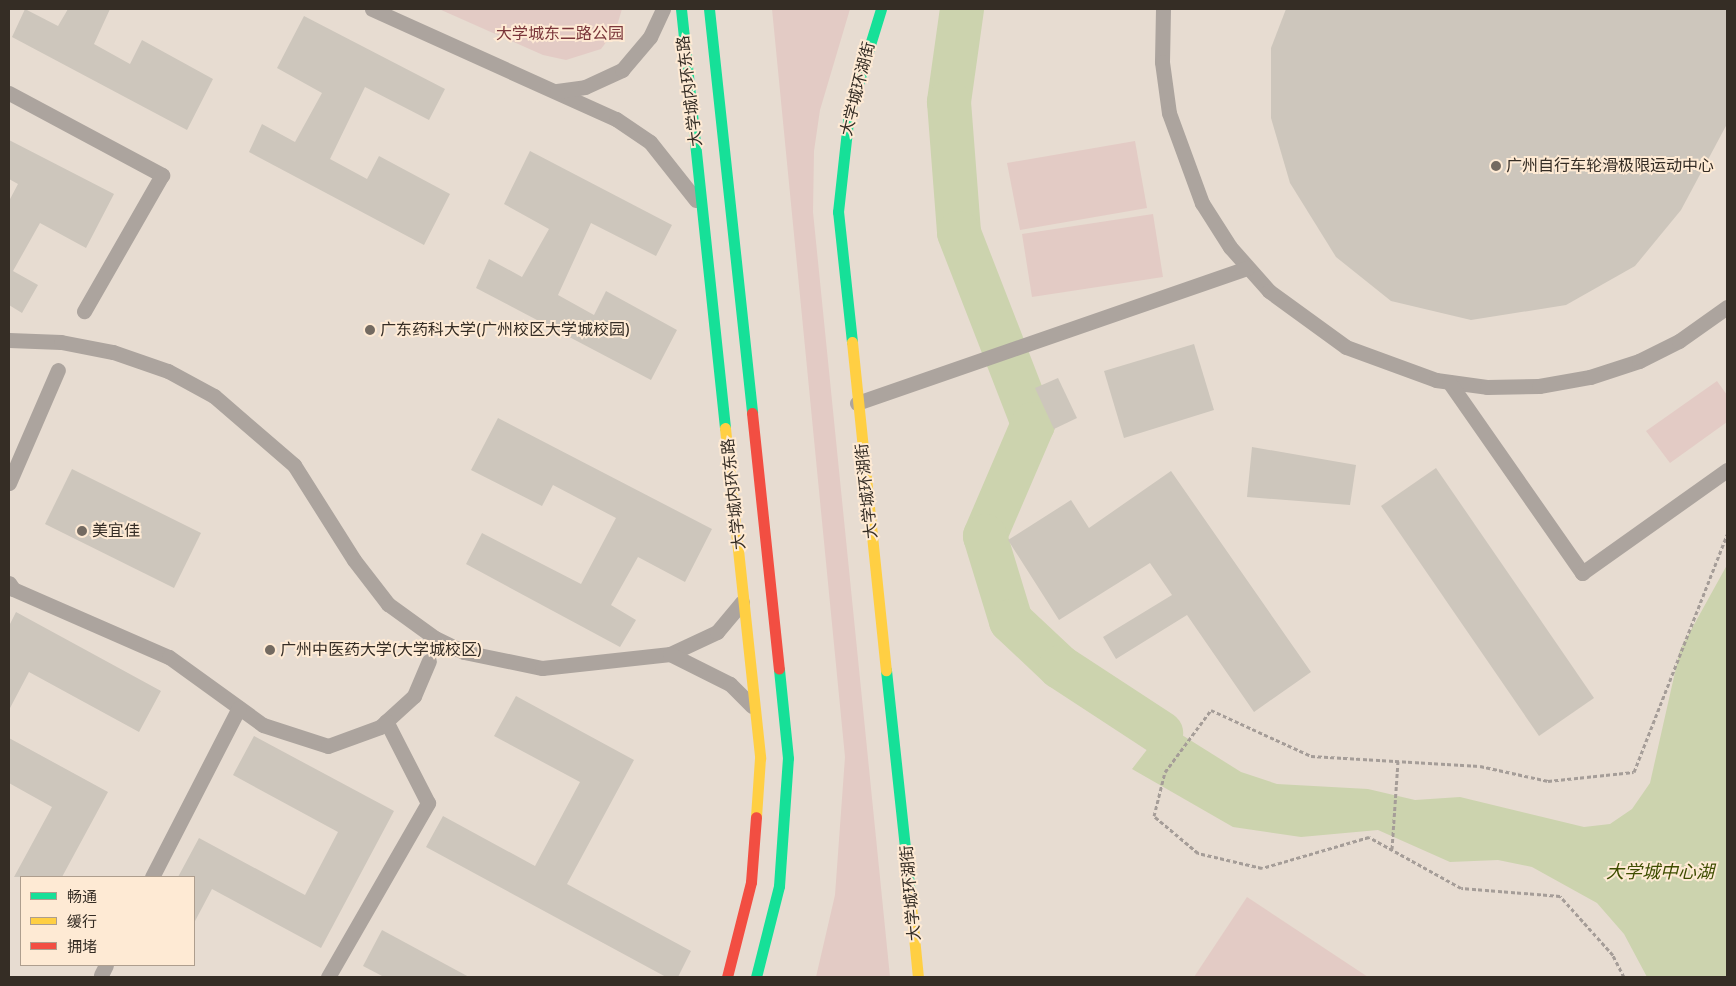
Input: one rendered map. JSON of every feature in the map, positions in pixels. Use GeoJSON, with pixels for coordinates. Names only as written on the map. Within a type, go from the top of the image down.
{"type":"FeatureCollection","features":[{"type":"Feature","properties":{"kind":"main road","name":"大学城内环东路"},"geometry":{"type":"LineString","coordinates":[[680,9],[757,714],[759,787],[751,882],[727,977]]}},
{"type":"Feature","properties":{"kind":"main road","name":"大学城内环东路"},"geometry":{"type":"LineString","coordinates":[[709,9],[788,758],[779,886],[756,977]]}},
{"type":"Feature","properties":{"kind":"main road","name":"大学城环湖街"},"geometry":{"type":"LineString","coordinates":[[881,9],[849,113],[841,161],[838,212],[918,977]]}},
{"type":"Feature","properties":{"kind":"lane"},"geometry":{"type":"LineString","coordinates":[[372,9],[616,119],[650,142],[685,182],[704,217]]}},
{"type":"Feature","properties":{"kind":"lane"},"geometry":{"type":"LineString","coordinates":[[555,91],[585,87],[622,70],[650,37],[663,9]]}},
{"type":"Feature","properties":{"kind":"lane"},"geometry":{"type":"LineString","coordinates":[[1163,9],[1164,84],[1179,148],[1209,216],[1246,268],[1285,306],[1333,340],[1394,368],[1450,382],[1524,387],[1590,377],[1659,352],[1727,307]]}},
{"type":"Feature","properties":{"kind":"lane"},"geometry":{"type":"LineString","coordinates":[[9,93],[162,175],[84,311]]}},
{"type":"Feature","properties":{"kind":"lane"},"geometry":{"type":"LineString","coordinates":[[858,403],[1246,268]]}},
{"type":"Feature","properties":{"kind":"lane"},"geometry":{"type":"LineString","coordinates":[[9,340],[61,342],[113,352],[168,371],[214,396],[294,466],[354,560],[388,604],[442,642],[489,660],[542,668],[670,654],[717,632],[745,595]]}},
{"type":"Feature","properties":{"kind":"lane"},"geometry":{"type":"LineString","coordinates":[[9,483],[58,370]]}},
{"type":"Feature","properties":{"kind":"lane"},"geometry":{"type":"LineString","coordinates":[[1450,382],[1582,573],[1727,470]]}},
{"type":"Feature","properties":{"kind":"lane"},"geometry":{"type":"LineString","coordinates":[[10,590],[169,657],[262,725],[328,746],[386,721],[414,696],[429,661]]}},
{"type":"Feature","properties":{"kind":"lane"},"geometry":{"type":"LineString","coordinates":[[670,654],[730,684],[757,714]]}},
{"type":"Feature","properties":{"kind":"lane"},"geometry":{"type":"LineString","coordinates":[[153,876],[239,708]]}},
{"type":"Feature","properties":{"kind":"lane"},"geometry":{"type":"LineString","coordinates":[[328,977],[428,803],[386,721]]}},
{"type":"Feature","properties":{"kind":"path"},"geometry":{"type":"LineString","coordinates":[[1624,977],[1613,954],[1560,896],[1461,888],[1369,837],[1262,868],[1198,852],[1154,816],[1164,772],[1211,710],[1311,756],[1480,766],[1548,781],[1634,772],[1727,535]]}},
{"type":"Feature","properties":{"kind":"path"},"geometry":{"type":"LineString","coordinates":[[1392,849],[1398,761]]}},
{"type":"Feature","properties":{"kind":"green space","name":"大学城东二路公园"},"geometry":{"type":"Polygon","coordinates":[[[439,9],[622,9],[616,29],[601,49],[566,60],[543,55],[439,9]]]}},
{"type":"Feature","properties":{"kind":"green space"},"geometry":{"type":"Polygon","coordinates":[[[772,9],[850,9],[820,110],[814,151],[813,212],[890,977],[816,977],[835,895],[845,757],[772,9]]]}},
{"type":"Feature","properties":{"kind":"green space"},"geometry":{"type":"Polygon","coordinates":[[[1135,141],[1147,208],[1020,230],[1007,163],[1135,141]]]}},
{"type":"Feature","properties":{"kind":"green space"},"geometry":{"type":"Polygon","coordinates":[[[1153,214],[1163,277],[1032,297],[1022,234],[1153,214]]]}},
{"type":"Feature","properties":{"kind":"green space"},"geometry":{"type":"Polygon","coordinates":[[[1717,381],[1727,395],[1727,422],[1670,463],[1646,431],[1717,381]]]}},
{"type":"Feature","properties":{"kind":"green space"},"geometry":{"type":"Polygon","coordinates":[[[1247,897],[1368,977],[1194,977],[1247,897]]]}},
{"type":"Feature","properties":{"kind":"water","name":"大学城中心湖"},"geometry":{"type":"Polygon","coordinates":[[[1727,565],[1727,977],[1647,977],[1624,934],[1597,903],[1532,867],[1498,860],[1450,862],[1378,830],[1301,837],[1233,827],[1132,769],[1166,725],[1241,772],[1277,784],[1368,789],[1415,800],[1460,797],[1584,827],[1610,824],[1632,809],[1650,783],[1680,650],[1727,565]]]}},
{"type":"Feature","properties":{"kind":"building"},"geometry":{"type":"Polygon","coordinates":[[[25,9],[58,26],[68,9],[110,9],[94,44],[130,64],[142,40],[213,79],[187,130],[12,37],[25,9]]]}},
{"type":"Feature","properties":{"kind":"building","name":"广州自行车轮滑极限运动中心"},"geometry":{"type":"Polygon","coordinates":[[[1286,9],[1727,9],[1727,124],[1681,210],[1635,266],[1566,305],[1471,320],[1391,301],[1336,257],[1290,183],[1271,118],[1271,48],[1286,9]]]}},
{"type":"Feature","properties":{"kind":"building"},"geometry":{"type":"Polygon","coordinates":[[[304,16],[445,89],[429,120],[365,87],[330,159],[367,179],[379,156],[450,194],[424,245],[249,152],[262,124],[295,142],[322,93],[277,68],[304,16]]]}},
{"type":"Feature","properties":{"kind":"building"},"geometry":{"type":"Polygon","coordinates":[[[9,140],[114,194],[86,248],[40,223],[13,271],[38,285],[22,313],[9,305],[9,201],[18,184],[9,179],[9,140]]]}},
{"type":"Feature","properties":{"kind":"building"},"geometry":{"type":"Polygon","coordinates":[[[530,151],[672,225],[656,256],[591,223],[558,295],[594,315],[606,291],[677,330],[651,380],[476,288],[489,259],[522,277],[549,229],[504,204],[530,151]]]}},
{"type":"Feature","properties":{"kind":"building"},"geometry":{"type":"Polygon","coordinates":[[[1194,344],[1214,410],[1124,438],[1104,371],[1194,344]]]}},
{"type":"Feature","properties":{"kind":"building"},"geometry":{"type":"Polygon","coordinates":[[[1058,378],[1077,418],[1054,429],[1035,388],[1058,378]]]}},
{"type":"Feature","properties":{"kind":"building"},"geometry":{"type":"Polygon","coordinates":[[[498,418],[712,529],[685,582],[638,557],[611,605],[636,620],[620,647],[466,564],[482,533],[581,584],[616,518],[553,485],[542,506],[471,470],[498,418]]]}},
{"type":"Feature","properties":{"kind":"building"},"geometry":{"type":"Polygon","coordinates":[[[1252,447],[1356,465],[1350,505],[1247,497],[1252,447]]]}},
{"type":"Feature","properties":{"kind":"building"},"geometry":{"type":"Polygon","coordinates":[[[1436,468],[1594,698],[1539,736],[1381,506],[1436,468]]]}},
{"type":"Feature","properties":{"kind":"building"},"geometry":{"type":"Polygon","coordinates":[[[72,469],[201,533],[174,588],[45,524],[72,469]]]}},
{"type":"Feature","properties":{"kind":"building"},"geometry":{"type":"Polygon","coordinates":[[[1171,471],[1311,672],[1254,712],[1187,615],[1116,659],[1103,637],[1172,595],[1150,563],[1059,620],[1008,540],[1071,500],[1089,528],[1171,471]]]}},
{"type":"Feature","properties":{"kind":"building"},"geometry":{"type":"Polygon","coordinates":[[[16,612],[161,691],[139,732],[29,672],[9,710],[9,626],[16,612]]]}},
{"type":"Feature","properties":{"kind":"building"},"geometry":{"type":"Polygon","coordinates":[[[516,696],[634,760],[567,884],[691,951],[678,977],[666,977],[426,847],[443,816],[535,866],[580,782],[494,736],[516,696]]]}},
{"type":"Feature","properties":{"kind":"building"},"geometry":{"type":"Polygon","coordinates":[[[254,736],[394,811],[321,948],[212,889],[195,921],[195,876],[179,876],[199,838],[305,895],[338,832],[233,775],[254,736]]]}},
{"type":"Feature","properties":{"kind":"building"},"geometry":{"type":"Polygon","coordinates":[[[9,738],[108,792],[63,876],[14,877],[52,807],[9,783],[9,738]]]}},
{"type":"Feature","properties":{"kind":"building"},"geometry":{"type":"Polygon","coordinates":[[[382,930],[469,977],[384,977],[363,966],[382,930]]]}},
{"type":"Feature","properties":{"kind":"waterway"},"geometry":{"type":"LineString","coordinates":[[962,9],[949,102],[959,233],[1033,424],[985,536],[1011,621],[1060,667],[1161,733]]}},
{"type":"Feature","properties":{"kind":"traffic: fast"},"geometry":{"type":"LineString","coordinates":[[681,9],[725,428]]}},
{"type":"Feature","properties":{"kind":"traffic: fast"},"geometry":{"type":"LineString","coordinates":[[709,9],[752,413]]}},
{"type":"Feature","properties":{"kind":"traffic: fast"},"geometry":{"type":"LineString","coordinates":[[852,342],[838,212],[849,113],[881,9]]}},
{"type":"Feature","properties":{"kind":"traffic: fast"},"geometry":{"type":"LineString","coordinates":[[756,977],[779,886],[788,758],[779,669]]}},
{"type":"Feature","properties":{"kind":"traffic: fast"},"geometry":{"type":"LineString","coordinates":[[886,670],[910,896]]}},
{"type":"Feature","properties":{"kind":"traffic: slow"},"geometry":{"type":"LineString","coordinates":[[852,342],[886,670]]}},
{"type":"Feature","properties":{"kind":"traffic: slow"},"geometry":{"type":"LineString","coordinates":[[725,428],[760,758],[756,817]]}},
{"type":"Feature","properties":{"kind":"traffic: slow"},"geometry":{"type":"LineString","coordinates":[[910,896],[918,977]]}},
{"type":"Feature","properties":{"kind":"traffic: jam"},"geometry":{"type":"LineString","coordinates":[[752,413],[779,669]]}},
{"type":"Feature","properties":{"kind":"traffic: jam"},"geometry":{"type":"LineString","coordinates":[[727,977],[751,882],[756,817]]}},
{"type":"Feature","properties":{"kind":"place","name":"广州自行车轮滑极限运动中心"},"geometry":{"type":"Point","coordinates":[1496,166]}},
{"type":"Feature","properties":{"kind":"place","name":"广东药科大学(广州校区大学城校园)"},"geometry":{"type":"Point","coordinates":[370,330]}},
{"type":"Feature","properties":{"kind":"place","name":"美宜佳"},"geometry":{"type":"Point","coordinates":[82,531]}},
{"type":"Feature","properties":{"kind":"place","name":"广州中医药大学(大学城校区)"},"geometry":{"type":"Point","coordinates":[270,650]}}]}
